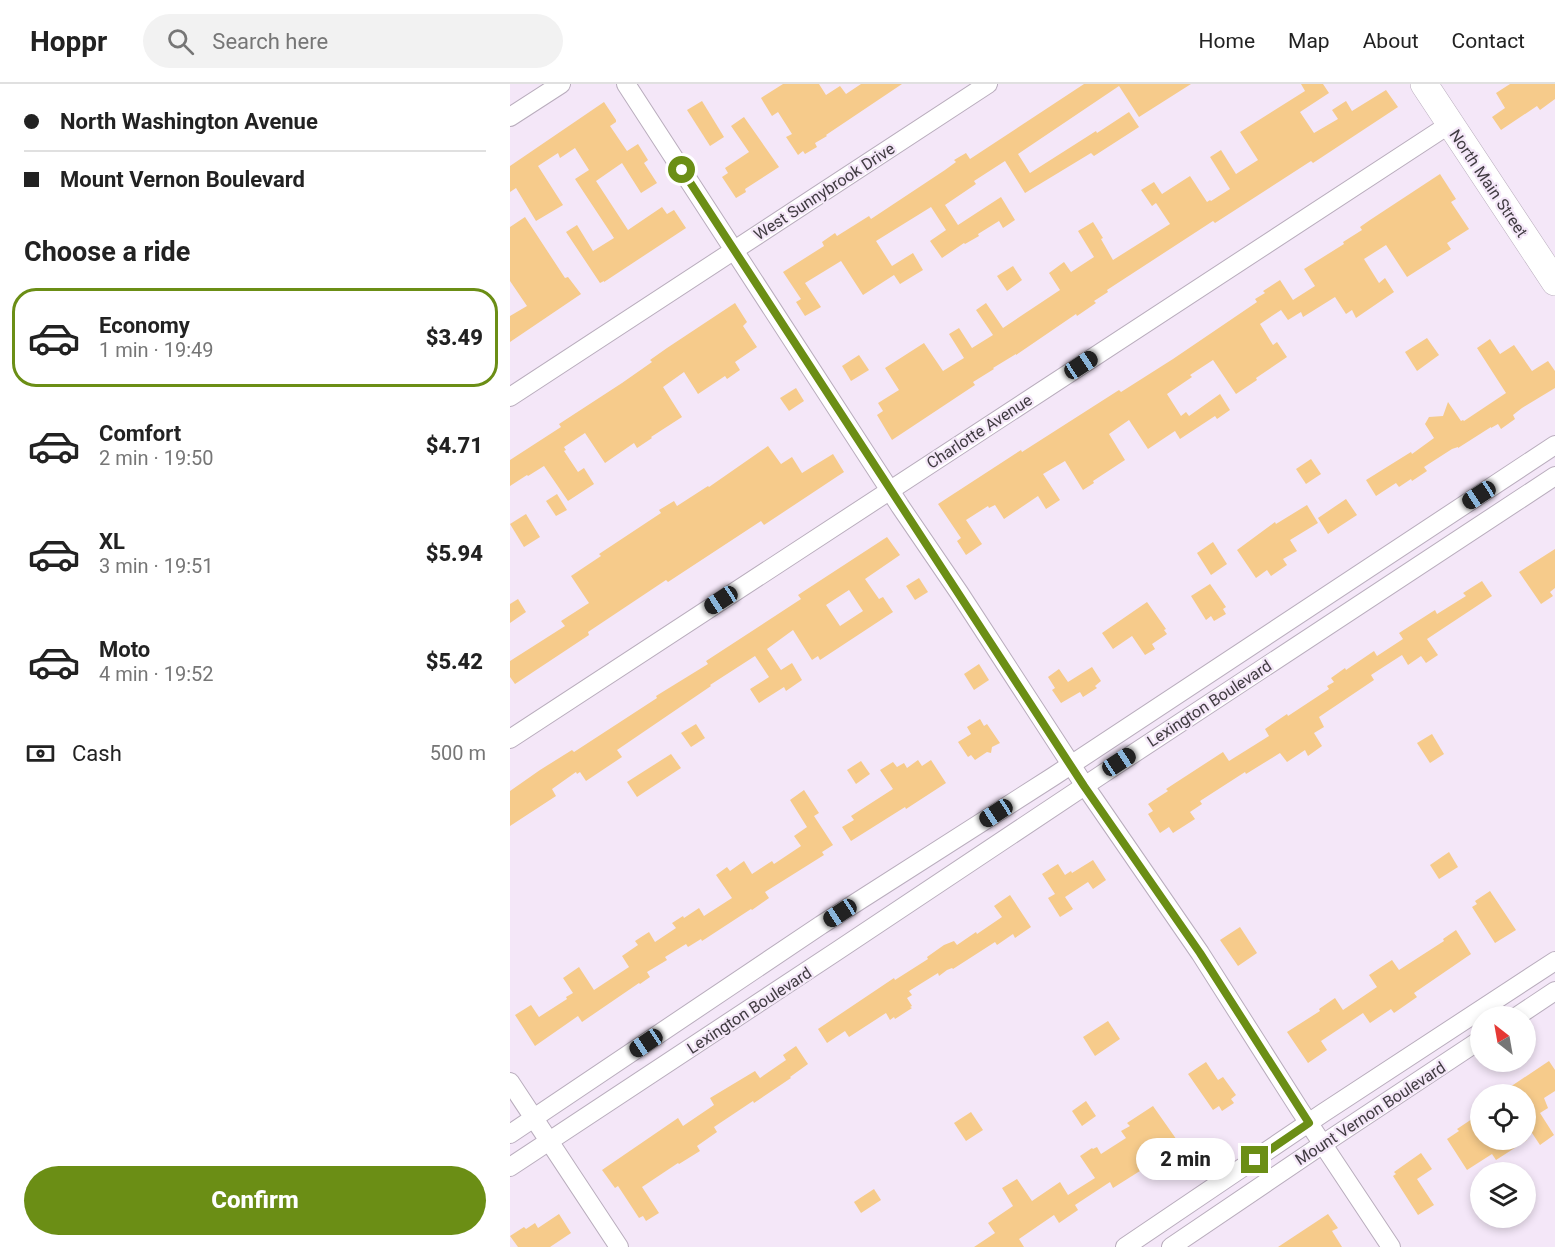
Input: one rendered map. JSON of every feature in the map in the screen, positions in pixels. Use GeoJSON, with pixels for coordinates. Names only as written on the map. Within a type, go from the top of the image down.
{"type":"FeatureCollection","features":[{"type":"Feature","properties":{"kind":"main road","name":"North Main Street"},"geometry":{"type":"LineString","coordinates":[[1428,86],[1450,124],[1555,282]]}},
{"type":"Feature","properties":{"kind":"street"},"geometry":{"type":"LineString","coordinates":[[510,117],[561,84]]}},
{"type":"Feature","properties":{"kind":"street"},"geometry":{"type":"LineString","coordinates":[[626,84],[1084,786],[1200,953],[1391,1247]]}},
{"type":"Feature","properties":{"kind":"street","name":"West Sunnybrook Drive"},"geometry":{"type":"LineString","coordinates":[[510,398],[988,84]]}},
{"type":"Feature","properties":{"kind":"street","name":"Charlotte Avenue"},"geometry":{"type":"LineString","coordinates":[[510,739],[1450,124]]}},
{"type":"Feature","properties":{"kind":"street","name":"Lexington Boulevard"},"geometry":{"type":"LineString","coordinates":[[510,1134],[821,925],[1071,765],[1555,445]]}},
{"type":"Feature","properties":{"kind":"street","name":"Lexington Boulevard"},"geometry":{"type":"LineString","coordinates":[[510,1167],[1555,476]]}},
{"type":"Feature","properties":{"kind":"street"},"geometry":{"type":"LineString","coordinates":[[1327,594],[1341,616]]}},
{"type":"Feature","properties":{"kind":"street"},"geometry":{"type":"LineString","coordinates":[[821,925],[837,951]]}},
{"type":"Feature","properties":{"kind":"street","name":"Mount Vernon Boulevard"},"geometry":{"type":"LineString","coordinates":[[1125,1247],[1555,961]]}},
{"type":"Feature","properties":{"kind":"street"},"geometry":{"type":"LineString","coordinates":[[1532,1006],[1555,991]]}},
{"type":"Feature","properties":{"kind":"street","name":"Mount Vernon Boulevard"},"geometry":{"type":"LineString","coordinates":[[1171,1247],[1470,1047]]}},
{"type":"Feature","properties":{"kind":"street"},"geometry":{"type":"LineString","coordinates":[[510,1082],[619,1247]]}},
{"type":"Feature","properties":{"kind":"building"},"geometry":{"type":"Polygon","coordinates":[[[783,84],[819,84],[826,95],[840,86],[846,94],[861,84],[902,84],[815,143],[817,147],[798,155],[786,137],[792,134],[778,112],[772,116],[761,98],[783,84]]]}},
{"type":"Feature","properties":{"kind":"building"},"geometry":{"type":"Polygon","coordinates":[[[1084,84],[1191,84],[1139,117],[1119,86],[1018,154],[1030,173],[1129,112],[1139,127],[1094,156],[1091,153],[1025,193],[1005,161],[974,181],[976,184],[945,205],[958,225],[1001,197],[1015,220],[1003,228],[999,221],[942,258],[930,241],[946,230],[931,207],[876,241],[892,266],[913,253],[923,270],[900,284],[894,275],[863,295],[841,261],[805,283],[821,307],[805,316],[796,302],[801,299],[783,272],[824,246],[822,242],[835,233],[837,236],[869,216],[871,219],[945,170],[956,162],[954,160],[966,153],[970,159],[1084,84]]]}},
{"type":"Feature","properties":{"kind":"building"},"geometry":{"type":"Polygon","coordinates":[[[1301,84],[1323,84],[1329,93],[1300,112],[1314,133],[1338,119],[1332,110],[1346,101],[1352,111],[1386,90],[1398,107],[1313,163],[1311,161],[1215,223],[1213,221],[1107,290],[1108,292],[1094,301],[1096,303],[993,368],[973,382],[975,385],[892,440],[877,415],[883,411],[878,403],[899,390],[885,368],[924,343],[943,371],[964,358],[949,334],[959,328],[972,348],[993,335],[976,310],[986,303],[1003,328],[1060,290],[1049,273],[1064,262],[1071,272],[1094,257],[1078,231],[1093,222],[1113,260],[1170,224],[1156,203],[1152,206],[1141,190],[1154,182],[1162,194],[1190,176],[1207,202],[1230,189],[1210,157],[1221,150],[1236,174],[1258,160],[1240,132],[1305,91],[1301,84]]]}},
{"type":"Feature","properties":{"kind":"building"},"geometry":{"type":"Polygon","coordinates":[[[1510,84],[1555,84],[1555,99],[1540,110],[1537,106],[1501,130],[1492,117],[1505,108],[1496,93],[1510,84]]]}},
{"type":"Feature","properties":{"kind":"building"},"geometry":{"type":"Polygon","coordinates":[[[702,101],[724,137],[710,146],[687,110],[702,101]]]}},
{"type":"Feature","properties":{"kind":"building"},"geometry":{"type":"Polygon","coordinates":[[[604,102],[616,120],[610,126],[627,151],[638,144],[648,160],[644,163],[657,183],[641,193],[622,163],[596,181],[628,230],[662,207],[667,214],[674,210],[686,228],[600,283],[566,232],[577,225],[593,251],[614,238],[575,179],[589,170],[575,148],[560,158],[558,153],[538,166],[563,205],[536,221],[516,188],[510,192],[510,166],[604,102]]]}},
{"type":"Feature","properties":{"kind":"building"},"geometry":{"type":"Polygon","coordinates":[[[744,117],[779,167],[745,189],[746,192],[736,198],[722,177],[728,173],[725,168],[749,152],[731,126],[744,117]]]}},
{"type":"Feature","properties":{"kind":"building"},"geometry":{"type":"Polygon","coordinates":[[[1440,174],[1456,199],[1451,202],[1469,229],[1447,243],[1451,249],[1407,277],[1386,245],[1364,259],[1379,283],[1385,278],[1394,292],[1356,318],[1352,310],[1346,314],[1335,297],[1303,317],[1301,312],[1288,320],[1281,310],[1260,324],[1273,345],[1277,342],[1287,357],[1256,378],[1257,380],[1236,394],[1213,360],[1167,394],[1181,416],[1186,412],[1189,416],[1220,394],[1230,410],[1217,419],[1215,416],[1180,439],[1175,431],[1148,449],[1129,420],[1109,434],[1125,460],[1083,490],[1065,461],[1043,474],[1060,500],[1046,509],[1038,496],[1004,519],[995,505],[989,508],[988,506],[966,520],[982,544],[966,555],[957,541],[961,538],[938,504],[1021,450],[1022,452],[1119,390],[1121,392],[1173,359],[1257,302],[1255,299],[1265,293],[1263,291],[1280,280],[1293,300],[1315,286],[1304,269],[1344,244],[1343,242],[1362,230],[1360,227],[1440,174]]]}},
{"type":"Feature","properties":{"kind":"building"},"geometry":{"type":"Polygon","coordinates":[[[525,217],[565,278],[568,277],[581,294],[510,342],[510,316],[527,306],[510,281],[510,227],[525,217]]]}},
{"type":"Feature","properties":{"kind":"building"},"geometry":{"type":"Polygon","coordinates":[[[1013,266],[1022,280],[1007,291],[997,276],[1013,266]]]}},
{"type":"Feature","properties":{"kind":"building"},"geometry":{"type":"Polygon","coordinates":[[[735,303],[747,322],[743,326],[757,347],[735,362],[740,370],[727,379],[725,376],[698,394],[684,372],[663,387],[682,417],[637,448],[634,443],[605,463],[585,433],[564,447],[566,450],[564,451],[578,472],[584,468],[594,484],[568,501],[544,466],[510,486],[510,460],[561,427],[559,424],[622,383],[652,362],[650,360],[735,303]]]}},
{"type":"Feature","properties":{"kind":"building"},"geometry":{"type":"Polygon","coordinates":[[[1427,338],[1439,355],[1417,371],[1405,352],[1427,338]]]}},
{"type":"Feature","properties":{"kind":"building"},"geometry":{"type":"Polygon","coordinates":[[[1490,339],[1500,354],[1514,345],[1532,371],[1548,361],[1555,371],[1555,388],[1522,408],[1513,415],[1515,419],[1501,429],[1498,424],[1491,427],[1424,467],[1427,471],[1412,481],[1411,479],[1399,487],[1396,483],[1376,496],[1366,480],[1411,452],[1412,454],[1434,438],[1425,424],[1429,417],[1443,416],[1448,402],[1461,421],[1464,421],[1506,393],[1477,348],[1490,339]]]}},
{"type":"Feature","properties":{"kind":"building"},"geometry":{"type":"Polygon","coordinates":[[[859,355],[869,370],[851,381],[842,366],[859,355]]]}},
{"type":"Feature","properties":{"kind":"building"},"geometry":{"type":"Polygon","coordinates":[[[796,388],[804,401],[789,411],[780,398],[796,388]]]}},
{"type":"Feature","properties":{"kind":"building"},"geometry":{"type":"Polygon","coordinates":[[[768,446],[781,464],[792,457],[802,473],[833,454],[844,472],[764,525],[761,521],[668,582],[666,580],[515,684],[510,677],[510,661],[565,626],[561,621],[589,603],[571,576],[601,556],[599,554],[661,513],[659,510],[674,501],[677,506],[768,446]]]}},
{"type":"Feature","properties":{"kind":"building"},"geometry":{"type":"Polygon","coordinates":[[[1311,459],[1321,474],[1306,484],[1296,469],[1311,459]]]}},
{"type":"Feature","properties":{"kind":"building"},"geometry":{"type":"Polygon","coordinates":[[[557,494],[567,510],[556,516],[546,501],[557,494]]]}},
{"type":"Feature","properties":{"kind":"building"},"geometry":{"type":"Polygon","coordinates":[[[1346,499],[1357,515],[1328,534],[1318,518],[1346,499]]]}},
{"type":"Feature","properties":{"kind":"building"},"geometry":{"type":"Polygon","coordinates":[[[1307,505],[1318,523],[1290,540],[1297,551],[1283,559],[1287,565],[1271,576],[1267,570],[1256,578],[1237,550],[1275,522],[1276,524],[1307,505]]]}},
{"type":"Feature","properties":{"kind":"building"},"geometry":{"type":"Polygon","coordinates":[[[526,514],[540,537],[524,547],[510,524],[526,514]]]}},
{"type":"Feature","properties":{"kind":"building"},"geometry":{"type":"Polygon","coordinates":[[[887,537],[900,555],[865,579],[879,599],[883,597],[893,612],[820,660],[818,656],[812,660],[793,630],[767,649],[781,670],[792,663],[802,680],[786,691],[784,687],[759,703],[750,689],[769,677],[755,656],[617,750],[622,757],[586,781],[580,772],[577,774],[576,772],[552,789],[556,796],[510,826],[510,791],[708,664],[706,661],[801,599],[798,595],[887,537]],[[849,590],[826,605],[840,626],[863,611],[849,590]]]}},
{"type":"Feature","properties":{"kind":"building"},"geometry":{"type":"Polygon","coordinates":[[[1213,542],[1227,564],[1211,575],[1197,553],[1213,542]]]}},
{"type":"Feature","properties":{"kind":"building"},"geometry":{"type":"Polygon","coordinates":[[[1555,549],[1555,588],[1550,592],[1553,596],[1541,604],[1519,572],[1555,549]]]}},
{"type":"Feature","properties":{"kind":"building"},"geometry":{"type":"Polygon","coordinates":[[[919,578],[928,592],[915,600],[906,586],[919,578]]]}},
{"type":"Feature","properties":{"kind":"building"},"geometry":{"type":"Polygon","coordinates":[[[1482,581],[1492,596],[1427,639],[1438,655],[1426,663],[1421,656],[1408,665],[1402,655],[1371,675],[1374,680],[1319,717],[1324,727],[1314,733],[1322,746],[1308,756],[1305,750],[1287,762],[1280,753],[1200,801],[1202,804],[1190,812],[1195,819],[1173,833],[1169,827],[1160,833],[1148,814],[1153,811],[1148,804],[1168,791],[1166,789],[1223,752],[1229,761],[1269,736],[1265,729],[1329,689],[1327,686],[1334,682],[1331,678],[1374,651],[1377,656],[1403,639],[1399,633],[1435,610],[1437,614],[1466,596],[1463,593],[1482,581]]]}},
{"type":"Feature","properties":{"kind":"building"},"geometry":{"type":"Polygon","coordinates":[[[1210,584],[1226,607],[1223,609],[1226,614],[1214,621],[1211,616],[1206,620],[1191,596],[1210,584]]]}},
{"type":"Feature","properties":{"kind":"building"},"geometry":{"type":"Polygon","coordinates":[[[518,599],[526,612],[510,623],[510,604],[518,599]]]}},
{"type":"Feature","properties":{"kind":"building"},"geometry":{"type":"Polygon","coordinates":[[[1147,602],[1166,629],[1164,630],[1167,634],[1152,644],[1155,649],[1145,655],[1132,636],[1113,649],[1102,633],[1147,602]]]}},
{"type":"Feature","properties":{"kind":"building"},"geometry":{"type":"Polygon","coordinates":[[[979,664],[989,680],[974,690],[964,674],[979,664]]]}},
{"type":"Feature","properties":{"kind":"building"},"geometry":{"type":"Polygon","coordinates":[[[1092,667],[1101,681],[1095,686],[1097,688],[1083,697],[1080,692],[1061,703],[1052,690],[1055,688],[1048,677],[1059,669],[1068,682],[1092,667]]]}},
{"type":"Feature","properties":{"kind":"building"},"geometry":{"type":"Polygon","coordinates":[[[980,719],[984,726],[987,724],[1000,743],[992,747],[991,753],[987,752],[975,760],[971,755],[968,757],[958,742],[971,734],[967,727],[980,719]]]}},
{"type":"Feature","properties":{"kind":"building"},"geometry":{"type":"Polygon","coordinates":[[[696,724],[705,738],[691,747],[681,733],[696,724]]]}},
{"type":"Feature","properties":{"kind":"building"},"geometry":{"type":"Polygon","coordinates":[[[1432,734],[1444,754],[1430,763],[1417,743],[1432,734]]]}},
{"type":"Feature","properties":{"kind":"building"},"geometry":{"type":"Polygon","coordinates":[[[671,754],[681,768],[637,797],[627,782],[671,754]]]}},
{"type":"Feature","properties":{"kind":"building"},"geometry":{"type":"Polygon","coordinates":[[[918,760],[922,766],[931,760],[946,783],[851,841],[842,827],[854,820],[851,816],[893,789],[880,770],[893,762],[897,767],[904,763],[907,768],[918,760]]]}},
{"type":"Feature","properties":{"kind":"building"},"geometry":{"type":"Polygon","coordinates":[[[861,761],[870,774],[856,784],[847,770],[861,761]]]}},
{"type":"Feature","properties":{"kind":"building"},"geometry":{"type":"Polygon","coordinates":[[[804,790],[819,813],[814,816],[833,845],[822,852],[824,855],[765,892],[769,898],[752,910],[702,941],[701,939],[688,947],[686,944],[665,957],[667,960],[647,972],[650,977],[640,984],[582,1022],[578,1016],[535,1046],[515,1015],[531,1005],[539,1017],[567,999],[566,997],[573,993],[563,978],[579,967],[594,990],[629,967],[622,956],[638,945],[635,941],[649,932],[655,942],[676,928],[672,923],[683,916],[684,918],[699,908],[704,916],[732,898],[716,875],[727,867],[730,871],[744,861],[752,874],[772,861],[774,864],[801,846],[794,836],[807,827],[790,800],[804,790]]]}},
{"type":"Feature","properties":{"kind":"building"},"geometry":{"type":"Polygon","coordinates":[[[1449,852],[1458,867],[1439,879],[1430,865],[1449,852]]]}},
{"type":"Feature","properties":{"kind":"building"},"geometry":{"type":"Polygon","coordinates":[[[1093,860],[1106,880],[1093,889],[1088,882],[1065,897],[1073,909],[1060,917],[1048,898],[1055,894],[1042,874],[1058,864],[1065,875],[1093,860]]]}},
{"type":"Feature","properties":{"kind":"building"},"geometry":{"type":"Polygon","coordinates":[[[1490,891],[1516,930],[1495,943],[1472,907],[1477,904],[1475,901],[1490,891]]]}},
{"type":"Feature","properties":{"kind":"building"},"geometry":{"type":"Polygon","coordinates":[[[1010,895],[1031,927],[1015,938],[1013,934],[997,945],[995,942],[953,969],[939,976],[938,973],[909,991],[912,995],[907,998],[912,1008],[895,1019],[894,1017],[890,1020],[886,1013],[849,1037],[845,1031],[827,1043],[818,1029],[894,978],[895,980],[928,959],[927,957],[944,945],[954,941],[957,945],[1002,917],[994,906],[1010,895]]]}},
{"type":"Feature","properties":{"kind":"building"},"geometry":{"type":"Polygon","coordinates":[[[1240,927],[1257,953],[1238,966],[1220,940],[1240,927]]]}},
{"type":"Feature","properties":{"kind":"building"},"geometry":{"type":"Polygon","coordinates":[[[1456,930],[1471,954],[1414,993],[1417,997],[1394,1013],[1391,1009],[1370,1023],[1363,1013],[1321,1041],[1327,1050],[1308,1063],[1287,1032],[1320,1011],[1319,1009],[1335,998],[1343,1010],[1377,987],[1369,975],[1392,960],[1399,970],[1444,941],[1443,939],[1456,930]]]}},
{"type":"Feature","properties":{"kind":"building"},"geometry":{"type":"Polygon","coordinates":[[[1108,1021],[1120,1039],[1095,1056],[1083,1037],[1108,1021]]]}},
{"type":"Feature","properties":{"kind":"building"},"geometry":{"type":"Polygon","coordinates":[[[796,1046],[808,1064],[754,1103],[753,1101],[714,1127],[717,1132],[697,1146],[700,1151],[642,1187],[659,1213],[646,1221],[643,1216],[639,1218],[618,1186],[615,1188],[602,1170],[678,1118],[683,1126],[714,1105],[710,1098],[755,1071],[760,1078],[786,1060],[783,1055],[796,1046]]]}},
{"type":"Feature","properties":{"kind":"building"},"geometry":{"type":"Polygon","coordinates":[[[1549,1061],[1555,1070],[1555,1091],[1544,1098],[1548,1108],[1540,1113],[1554,1135],[1540,1145],[1536,1139],[1536,1084],[1514,1084],[1536,1072],[1549,1061]]]}},
{"type":"Feature","properties":{"kind":"building"},"geometry":{"type":"Polygon","coordinates":[[[1206,1062],[1218,1080],[1223,1077],[1236,1095],[1231,1099],[1234,1103],[1222,1111],[1219,1106],[1213,1110],[1188,1074],[1206,1062]]]}},
{"type":"Feature","properties":{"kind":"building"},"geometry":{"type":"Polygon","coordinates":[[[1086,1101],[1096,1116],[1082,1126],[1072,1111],[1086,1101]]]}},
{"type":"Feature","properties":{"kind":"building"},"geometry":{"type":"Polygon","coordinates":[[[1153,1106],[1179,1143],[1169,1150],[1170,1152],[1113,1188],[1110,1182],[1075,1205],[1078,1210],[1059,1223],[1054,1215],[1019,1239],[1024,1247],[974,1247],[995,1233],[988,1223],[1013,1206],[1002,1188],[1017,1179],[1032,1201],[1060,1182],[1068,1195],[1095,1178],[1080,1156],[1097,1147],[1101,1154],[1126,1138],[1121,1131],[1130,1126],[1127,1123],[1153,1106]]]}},
{"type":"Feature","properties":{"kind":"building"},"geometry":{"type":"Polygon","coordinates":[[[971,1112],[983,1130],[966,1141],[954,1123],[971,1112]]]}},
{"type":"Feature","properties":{"kind":"building"},"geometry":{"type":"Polygon","coordinates":[[[1470,1120],[1470,1150],[1512,1150],[1496,1160],[1492,1154],[1480,1162],[1470,1162],[1470,1168],[1467,1170],[1447,1139],[1459,1131],[1457,1129],[1470,1120]]]}},
{"type":"Feature","properties":{"kind":"building"},"geometry":{"type":"Polygon","coordinates":[[[1421,1153],[1432,1169],[1417,1179],[1434,1205],[1418,1215],[1393,1176],[1396,1174],[1394,1172],[1421,1153]]]}},
{"type":"Feature","properties":{"kind":"building"},"geometry":{"type":"Polygon","coordinates":[[[874,1189],[881,1200],[861,1213],[854,1202],[874,1189]]]}},
{"type":"Feature","properties":{"kind":"building"},"geometry":{"type":"Polygon","coordinates":[[[559,1214],[571,1233],[550,1247],[518,1247],[510,1236],[535,1223],[538,1228],[559,1214]]]}},
{"type":"Feature","properties":{"kind":"building"},"geometry":{"type":"Polygon","coordinates":[[[1328,1214],[1338,1228],[1332,1231],[1342,1247],[1278,1247],[1328,1214]]]}},
{"type":"Feature","properties":{"kind":"route"},"geometry":{"type":"LineString","coordinates":[[682,170],[1084,786],[1200,953],[1309,1123],[1255,1160]]}}]}
